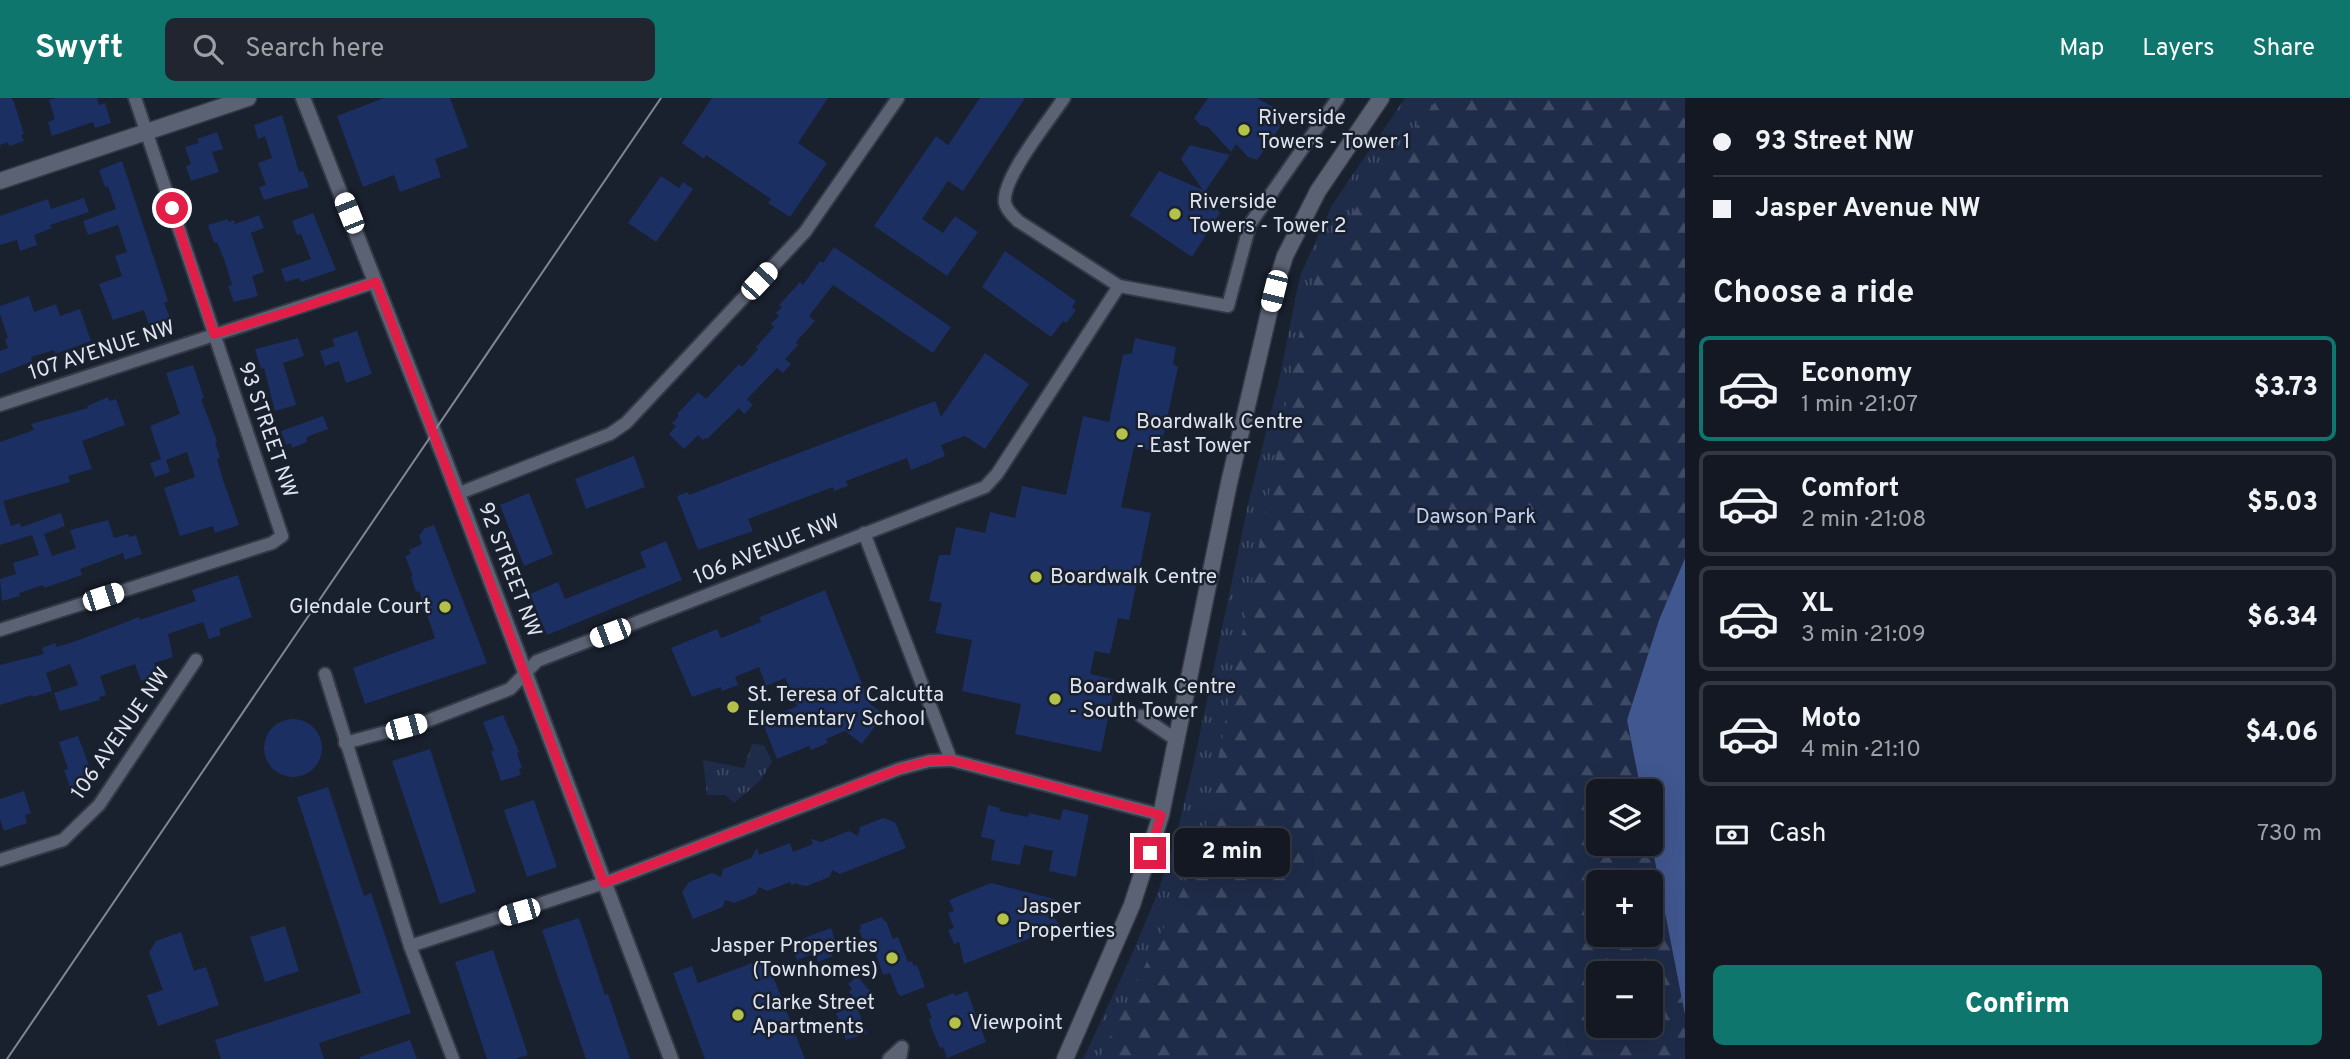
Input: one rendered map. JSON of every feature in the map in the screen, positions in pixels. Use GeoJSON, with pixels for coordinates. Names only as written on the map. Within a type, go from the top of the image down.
{"type":"FeatureCollection","features":[{"type":"Feature","properties":{"kind":"main road"},"geometry":{"type":"LineString","coordinates":[[0,181],[248,98]]}},
{"type":"Feature","properties":{"kind":"main road"},"geometry":{"type":"LineString","coordinates":[[1067,1054],[1132,905],[1161,815],[1228,483],[1274,291],[1285,256],[1300,223],[1335,164],[1381,98]]}},
{"type":"Feature","properties":{"kind":"street","name":"93 STREET NW"},"geometry":{"type":"LineString","coordinates":[[0,630],[271,542],[282,536],[135,98]]}},
{"type":"Feature","properties":{"kind":"street","name":"92 STREET NW"},"geometry":{"type":"LineString","coordinates":[[303,98],[376,282],[671,1059]]}},
{"type":"Feature","properties":{"kind":"street"},"geometry":{"type":"LineString","coordinates":[[457,494],[610,434],[626,423],[805,232],[898,98]]}},
{"type":"Feature","properties":{"kind":"street"},"geometry":{"type":"LineString","coordinates":[[1064,98],[1012,174],[1005,202],[1009,212],[1018,221],[1119,286],[1228,306],[1250,224],[1335,99]]}},
{"type":"Feature","properties":{"kind":"street","name":"107 AVENUE NW"},"geometry":{"type":"LineString","coordinates":[[0,405],[376,282]]}},
{"type":"Feature","properties":{"kind":"street","name":"106 AVENUE NW"},"geometry":{"type":"LineString","coordinates":[[345,743],[427,721],[510,689],[537,661],[985,487],[997,474],[1119,286]]}},
{"type":"Feature","properties":{"kind":"street"},"geometry":{"type":"LineString","coordinates":[[864,533],[951,760]]}},
{"type":"Feature","properties":{"kind":"street","name":"106 AVENUE NW"},"geometry":{"type":"LineString","coordinates":[[0,860],[63,840],[81,824],[99,805],[196,660]]}},
{"type":"Feature","properties":{"kind":"street"},"geometry":{"type":"LineString","coordinates":[[325,674],[410,946],[453,1059]]}},
{"type":"Feature","properties":{"kind":"street"},"geometry":{"type":"LineString","coordinates":[[1142,716],[1178,741]]}},
{"type":"Feature","properties":{"kind":"street"},"geometry":{"type":"LineString","coordinates":[[410,946],[604,883],[899,769],[929,761],[951,760],[1161,815]]}},
{"type":"Feature","properties":{"kind":"street"},"geometry":{"type":"LineString","coordinates":[[889,1059],[902,1047],[900,1059]]}},
{"type":"Feature","properties":{"kind":"green space"},"geometry":{"type":"Polygon","coordinates":[[[1405,98],[1461,98],[1220,848],[1130,1059],[1083,1059],[1156,897],[1176,837],[1300,276],[1332,205],[1405,98]]]}},
{"type":"Feature","properties":{"kind":"green space","name":"Dawson Park"},"geometry":{"type":"Polygon","coordinates":[[[1438,98],[1685,98],[1685,558],[1659,620],[1627,720],[1639,779],[1586,779],[1586,856],[1654,856],[1657,870],[1586,870],[1586,947],[1663,947],[1663,902],[1685,1015],[1685,1059],[1099,1059],[1200,854],[1304,309],[1330,243],[1438,98]]]}},
{"type":"Feature","properties":{"kind":"green space"},"geometry":{"type":"Polygon","coordinates":[[[752,744],[764,745],[772,762],[760,781],[734,803],[725,795],[707,795],[703,760],[744,768],[752,744]]]}},
{"type":"Feature","properties":{"kind":"water"},"geometry":{"type":"Polygon","coordinates":[[[1685,558],[1685,1015],[1663,902],[1663,870],[1657,870],[1654,856],[1663,856],[1663,779],[1639,779],[1627,720],[1659,620],[1685,558]]]}},
{"type":"Feature","properties":{"kind":"building"},"geometry":{"type":"Polygon","coordinates":[[[0,98],[11,98],[14,102],[24,141],[9,146],[8,142],[0,145],[0,98]]]}},
{"type":"Feature","properties":{"kind":"building"},"geometry":{"type":"Polygon","coordinates":[[[97,98],[99,105],[105,103],[111,123],[95,128],[93,122],[52,136],[48,122],[55,119],[49,100],[97,98]]]}},
{"type":"Feature","properties":{"kind":"building"},"geometry":{"type":"Polygon","coordinates":[[[384,98],[450,98],[468,147],[435,159],[441,177],[400,192],[394,175],[363,187],[337,116],[384,98]]]}},
{"type":"Feature","properties":{"kind":"building"},"geometry":{"type":"Polygon","coordinates":[[[712,98],[828,98],[798,143],[827,163],[790,217],[768,203],[771,199],[706,155],[704,159],[682,143],[712,98]]]}},
{"type":"Feature","properties":{"kind":"building"},"geometry":{"type":"Polygon","coordinates":[[[980,98],[1025,98],[963,191],[948,181],[922,219],[943,233],[955,216],[978,232],[947,276],[874,226],[936,136],[948,145],[980,98]]]}},
{"type":"Feature","properties":{"kind":"building","name":"Riverside Towers - Tower 1"},"geometry":{"type":"Polygon","coordinates":[[[1208,98],[1257,98],[1280,111],[1286,119],[1257,160],[1248,157],[1236,144],[1231,152],[1208,127],[1200,125],[1194,118],[1208,98]]]}},
{"type":"Feature","properties":{"kind":"building"},"geometry":{"type":"Polygon","coordinates":[[[282,115],[299,172],[303,171],[309,187],[264,200],[259,187],[266,185],[258,163],[272,158],[265,136],[258,139],[254,125],[282,115]]]}},
{"type":"Feature","properties":{"kind":"building"},"geometry":{"type":"Polygon","coordinates":[[[217,132],[223,149],[212,152],[219,172],[191,181],[186,166],[191,164],[185,147],[199,143],[197,139],[217,132]]]}},
{"type":"Feature","properties":{"kind":"building","name":"Riverside Towers - Tower 2"},"geometry":{"type":"Polygon","coordinates":[[[1190,145],[1230,155],[1199,200],[1215,207],[1220,213],[1192,257],[1130,215],[1159,171],[1203,190],[1181,159],[1190,145]]]}},
{"type":"Feature","properties":{"kind":"building"},"geometry":{"type":"Polygon","coordinates":[[[122,161],[168,301],[164,303],[172,323],[151,331],[144,310],[113,320],[99,284],[122,276],[115,256],[127,252],[118,225],[88,235],[83,221],[116,209],[99,170],[122,161]]]}},
{"type":"Feature","properties":{"kind":"building"},"geometry":{"type":"Polygon","coordinates":[[[661,176],[679,188],[683,182],[693,189],[656,242],[628,223],[661,176]]]}},
{"type":"Feature","properties":{"kind":"building"},"geometry":{"type":"Polygon","coordinates":[[[84,198],[89,212],[50,225],[52,228],[34,235],[37,245],[20,251],[17,240],[0,245],[0,216],[48,199],[51,209],[84,198]]]}},
{"type":"Feature","properties":{"kind":"building"},"geometry":{"type":"Polygon","coordinates":[[[313,213],[336,270],[301,282],[299,278],[285,282],[281,269],[311,259],[301,234],[297,235],[292,221],[313,213]]]}},
{"type":"Feature","properties":{"kind":"building"},"geometry":{"type":"Polygon","coordinates":[[[259,215],[264,228],[251,233],[264,272],[252,276],[258,296],[234,302],[228,286],[232,285],[225,262],[208,225],[228,219],[228,222],[234,220],[235,224],[259,215]]]}},
{"type":"Feature","properties":{"kind":"building"},"geometry":{"type":"Polygon","coordinates":[[[834,247],[951,327],[933,353],[833,285],[809,316],[815,321],[785,359],[791,364],[783,373],[777,368],[747,399],[753,405],[744,414],[739,408],[707,439],[703,440],[698,435],[684,449],[669,434],[676,426],[672,423],[679,416],[677,414],[698,392],[706,399],[739,364],[742,367],[774,327],[771,324],[779,316],[776,313],[782,307],[779,305],[800,282],[803,285],[834,247]]]}},
{"type":"Feature","properties":{"kind":"building"},"geometry":{"type":"Polygon","coordinates":[[[1005,251],[1076,301],[1072,307],[1076,310],[1051,337],[982,287],[1005,251]]]}},
{"type":"Feature","properties":{"kind":"building"},"geometry":{"type":"Polygon","coordinates":[[[29,296],[34,312],[56,304],[60,316],[80,309],[91,341],[55,354],[54,350],[31,357],[32,361],[0,374],[0,351],[8,348],[5,339],[8,338],[0,306],[29,296]]]}},
{"type":"Feature","properties":{"kind":"building"},"geometry":{"type":"Polygon","coordinates":[[[357,331],[372,374],[346,383],[339,361],[325,366],[320,351],[335,346],[332,339],[357,331]]]}},
{"type":"Feature","properties":{"kind":"building"},"geometry":{"type":"Polygon","coordinates":[[[298,338],[304,356],[283,363],[296,405],[275,411],[264,368],[261,369],[255,349],[298,338]]]}},
{"type":"Feature","properties":{"kind":"building"},"geometry":{"type":"Polygon","coordinates":[[[1135,338],[1176,347],[1173,364],[1178,367],[1160,452],[1134,447],[1121,507],[1151,513],[1129,620],[1118,618],[1110,654],[1095,651],[1090,674],[1116,680],[1101,752],[1015,734],[1021,704],[962,691],[972,640],[935,633],[942,603],[929,601],[939,555],[950,555],[956,527],[985,533],[990,512],[1015,518],[1022,486],[1066,495],[1083,416],[1109,422],[1123,355],[1132,353],[1135,338]]]}},
{"type":"Feature","properties":{"kind":"building"},"geometry":{"type":"Polygon","coordinates":[[[985,353],[1029,384],[985,449],[965,436],[941,445],[945,456],[911,470],[907,458],[846,481],[848,486],[834,491],[833,487],[748,519],[753,531],[698,550],[677,496],[688,492],[689,495],[935,401],[941,417],[985,353]]]}},
{"type":"Feature","properties":{"kind":"building"},"geometry":{"type":"Polygon","coordinates":[[[193,365],[204,398],[201,399],[217,441],[215,442],[220,458],[217,459],[223,480],[239,525],[215,533],[213,526],[180,536],[164,488],[195,477],[187,452],[166,460],[170,472],[155,477],[150,463],[161,459],[150,426],[180,414],[166,373],[193,365]]]}},
{"type":"Feature","properties":{"kind":"building"},"geometry":{"type":"Polygon","coordinates":[[[108,397],[109,401],[116,399],[125,425],[82,441],[92,469],[68,476],[70,482],[3,501],[11,526],[20,523],[21,527],[61,513],[65,526],[44,534],[52,556],[76,548],[70,530],[108,520],[114,538],[136,535],[142,554],[125,560],[123,553],[80,569],[82,575],[44,588],[43,585],[2,601],[0,579],[16,574],[13,563],[39,555],[32,535],[0,545],[0,442],[34,430],[31,424],[88,408],[87,406],[108,397]]]}},
{"type":"Feature","properties":{"kind":"building"},"geometry":{"type":"Polygon","coordinates":[[[323,416],[328,429],[309,436],[306,438],[307,442],[292,448],[291,443],[286,445],[281,431],[323,416]]]}},
{"type":"Feature","properties":{"kind":"building"},"geometry":{"type":"Polygon","coordinates":[[[634,456],[645,487],[586,509],[575,479],[634,456]]]}},
{"type":"Feature","properties":{"kind":"building"},"geometry":{"type":"Polygon","coordinates":[[[529,493],[553,554],[524,566],[500,505],[529,493]]]}},
{"type":"Feature","properties":{"kind":"building","name":"Glendale Court"},"geometry":{"type":"Polygon","coordinates":[[[434,525],[487,663],[365,704],[353,668],[435,638],[405,556],[411,554],[409,550],[422,544],[419,536],[425,528],[434,525]]]}},
{"type":"Feature","properties":{"kind":"building"},"geometry":{"type":"Polygon","coordinates":[[[666,541],[682,580],[547,635],[530,594],[558,582],[565,599],[646,567],[640,552],[666,541]]]}},
{"type":"Feature","properties":{"kind":"building"},"geometry":{"type":"Polygon","coordinates":[[[238,575],[252,617],[219,629],[221,635],[209,639],[203,622],[168,634],[173,657],[154,663],[158,675],[141,681],[135,664],[100,676],[106,695],[99,697],[100,700],[60,711],[54,693],[78,685],[70,664],[46,673],[52,691],[0,705],[0,665],[44,654],[42,648],[55,643],[57,647],[139,617],[140,620],[196,601],[192,590],[238,575]]]}},
{"type":"Feature","properties":{"kind":"building"},"geometry":{"type":"Polygon","coordinates":[[[825,590],[870,704],[884,714],[862,744],[845,731],[826,739],[828,743],[811,750],[809,746],[777,759],[764,726],[771,723],[769,718],[797,706],[785,678],[766,686],[759,667],[735,677],[738,685],[722,691],[721,687],[692,697],[671,648],[717,629],[721,638],[761,622],[760,617],[825,590]]]}},
{"type":"Feature","properties":{"kind":"building"},"geometry":{"type":"Polygon","coordinates":[[[503,715],[519,752],[517,753],[522,768],[519,769],[521,775],[501,781],[483,722],[503,715]]]}},
{"type":"Feature","properties":{"kind":"building"},"geometry":{"type":"Polygon","coordinates":[[[287,719],[299,719],[314,727],[322,742],[322,754],[314,769],[299,777],[287,777],[272,769],[264,754],[264,742],[272,727],[287,719]]]}},
{"type":"Feature","properties":{"kind":"building"},"geometry":{"type":"Polygon","coordinates":[[[78,736],[92,774],[87,775],[89,780],[70,787],[64,770],[68,769],[59,742],[78,736]]]}},
{"type":"Feature","properties":{"kind":"building"},"geometry":{"type":"Polygon","coordinates":[[[430,749],[476,892],[440,904],[392,761],[430,749]]]}},
{"type":"Feature","properties":{"kind":"building"},"geometry":{"type":"Polygon","coordinates":[[[328,787],[364,896],[371,893],[411,1013],[319,1043],[324,1059],[221,1059],[215,1040],[361,993],[297,797],[328,787]]]}},
{"type":"Feature","properties":{"kind":"building"},"geometry":{"type":"Polygon","coordinates":[[[24,791],[31,813],[25,815],[27,823],[4,831],[0,819],[0,799],[24,791]]]}},
{"type":"Feature","properties":{"kind":"building"},"geometry":{"type":"Polygon","coordinates":[[[534,800],[557,867],[527,877],[504,810],[534,800]]]}},
{"type":"Feature","properties":{"kind":"building"},"geometry":{"type":"Polygon","coordinates":[[[988,805],[1000,808],[999,811],[1028,817],[1029,813],[1060,820],[1063,809],[1089,815],[1076,877],[1049,871],[1053,851],[1024,845],[1020,865],[991,860],[995,840],[981,837],[988,805]]]}},
{"type":"Feature","properties":{"kind":"building"},"geometry":{"type":"Polygon","coordinates":[[[883,818],[895,822],[906,848],[840,874],[833,870],[829,877],[807,886],[798,883],[791,885],[790,882],[767,891],[759,887],[756,894],[734,903],[725,900],[723,907],[693,919],[682,892],[689,882],[712,873],[721,877],[723,869],[751,858],[757,848],[759,855],[790,843],[793,852],[813,844],[811,839],[821,842],[849,831],[858,836],[860,827],[883,818]]]}},
{"type":"Feature","properties":{"kind":"building","name":"Jasper Properties"},"geometry":{"type":"Polygon","coordinates":[[[991,883],[1055,899],[1058,911],[1050,913],[1061,926],[964,964],[959,942],[954,944],[948,930],[954,928],[948,913],[954,911],[949,900],[991,883]]]}},
{"type":"Feature","properties":{"kind":"building","name":"Jasper Properties (Townhomes)"},"geometry":{"type":"Polygon","coordinates":[[[882,917],[893,939],[898,937],[908,962],[912,961],[914,966],[917,965],[925,987],[901,996],[890,973],[883,975],[875,951],[870,953],[869,949],[867,950],[859,930],[860,925],[882,917]]]}},
{"type":"Feature","properties":{"kind":"building"},"geometry":{"type":"Polygon","coordinates":[[[579,918],[630,1059],[586,1059],[542,930],[579,918]]]}},
{"type":"Feature","properties":{"kind":"building"},"geometry":{"type":"Polygon","coordinates":[[[285,926],[299,971],[265,982],[250,937],[285,926]]]}},
{"type":"Feature","properties":{"kind":"building"},"geometry":{"type":"Polygon","coordinates":[[[831,928],[836,944],[829,947],[833,956],[818,962],[815,953],[797,960],[791,943],[831,928]]]}},
{"type":"Feature","properties":{"kind":"building"},"geometry":{"type":"Polygon","coordinates":[[[181,932],[194,971],[206,967],[219,1005],[158,1026],[147,995],[163,990],[149,952],[156,941],[181,932]]]}},
{"type":"Feature","properties":{"kind":"building"},"geometry":{"type":"Polygon","coordinates":[[[493,950],[528,1055],[515,1059],[487,1059],[455,962],[493,950]]]}},
{"type":"Feature","properties":{"kind":"building","name":"Clarke Street Apartments"},"geometry":{"type":"Polygon","coordinates":[[[766,958],[805,1059],[705,1059],[673,973],[692,966],[698,983],[766,958]]]}},
{"type":"Feature","properties":{"kind":"building"},"geometry":{"type":"Polygon","coordinates":[[[857,976],[876,998],[864,1008],[849,992],[852,989],[848,984],[857,976]]]}},
{"type":"Feature","properties":{"kind":"building","name":"Viewpoint"},"geometry":{"type":"Polygon","coordinates":[[[967,991],[986,1042],[947,1058],[932,1029],[929,1019],[932,1018],[926,1004],[967,991]]]}},
{"type":"Feature","properties":{"kind":"building"},"geometry":{"type":"Polygon","coordinates":[[[856,1005],[867,1033],[846,1040],[836,1013],[856,1005]]]}},
{"type":"Feature","properties":{"kind":"building"},"geometry":{"type":"Polygon","coordinates":[[[410,1040],[417,1059],[360,1059],[360,1057],[410,1040]]]}},
{"type":"Feature","properties":{"kind":"tram line"},"geometry":{"type":"LineString","coordinates":[[7,1059],[661,98]]}},
{"type":"Feature","properties":{"kind":"place","name":"Riverside Towers - Tower 1"},"geometry":{"type":"Point","coordinates":[1244,130]}},
{"type":"Feature","properties":{"kind":"place","name":"Riverside Towers - Tower 2"},"geometry":{"type":"Point","coordinates":[1175,214]}},
{"type":"Feature","properties":{"kind":"place","name":"Boardwalk Centre - East Tower"},"geometry":{"type":"Point","coordinates":[1122,434]}},
{"type":"Feature","properties":{"kind":"place","name":"Boardwalk Centre"},"geometry":{"type":"Point","coordinates":[1036,577]}},
{"type":"Feature","properties":{"kind":"place","name":"Glendale Court"},"geometry":{"type":"Point","coordinates":[445,607]}},
{"type":"Feature","properties":{"kind":"place","name":"Boardwalk Centre - South Tower"},"geometry":{"type":"Point","coordinates":[1055,699]}},
{"type":"Feature","properties":{"kind":"place","name":"St. Teresa of Calcutta Elementary School"},"geometry":{"type":"Point","coordinates":[733,707]}},
{"type":"Feature","properties":{"kind":"place","name":"Jasper Properties"},"geometry":{"type":"Point","coordinates":[1003,919]}},
{"type":"Feature","properties":{"kind":"place","name":"Jasper Properties (Townhomes)"},"geometry":{"type":"Point","coordinates":[892,958]}},
{"type":"Feature","properties":{"kind":"place","name":"Clarke Street Apartments"},"geometry":{"type":"Point","coordinates":[738,1015]}},
{"type":"Feature","properties":{"kind":"place","name":"Viewpoint"},"geometry":{"type":"Point","coordinates":[955,1023]}},
{"type":"Feature","properties":{"kind":"route"},"geometry":{"type":"LineString","coordinates":[[172,208],[214,334],[376,282],[604,883],[899,769],[929,761],[951,760],[1161,815],[1150,853]]}}]}
